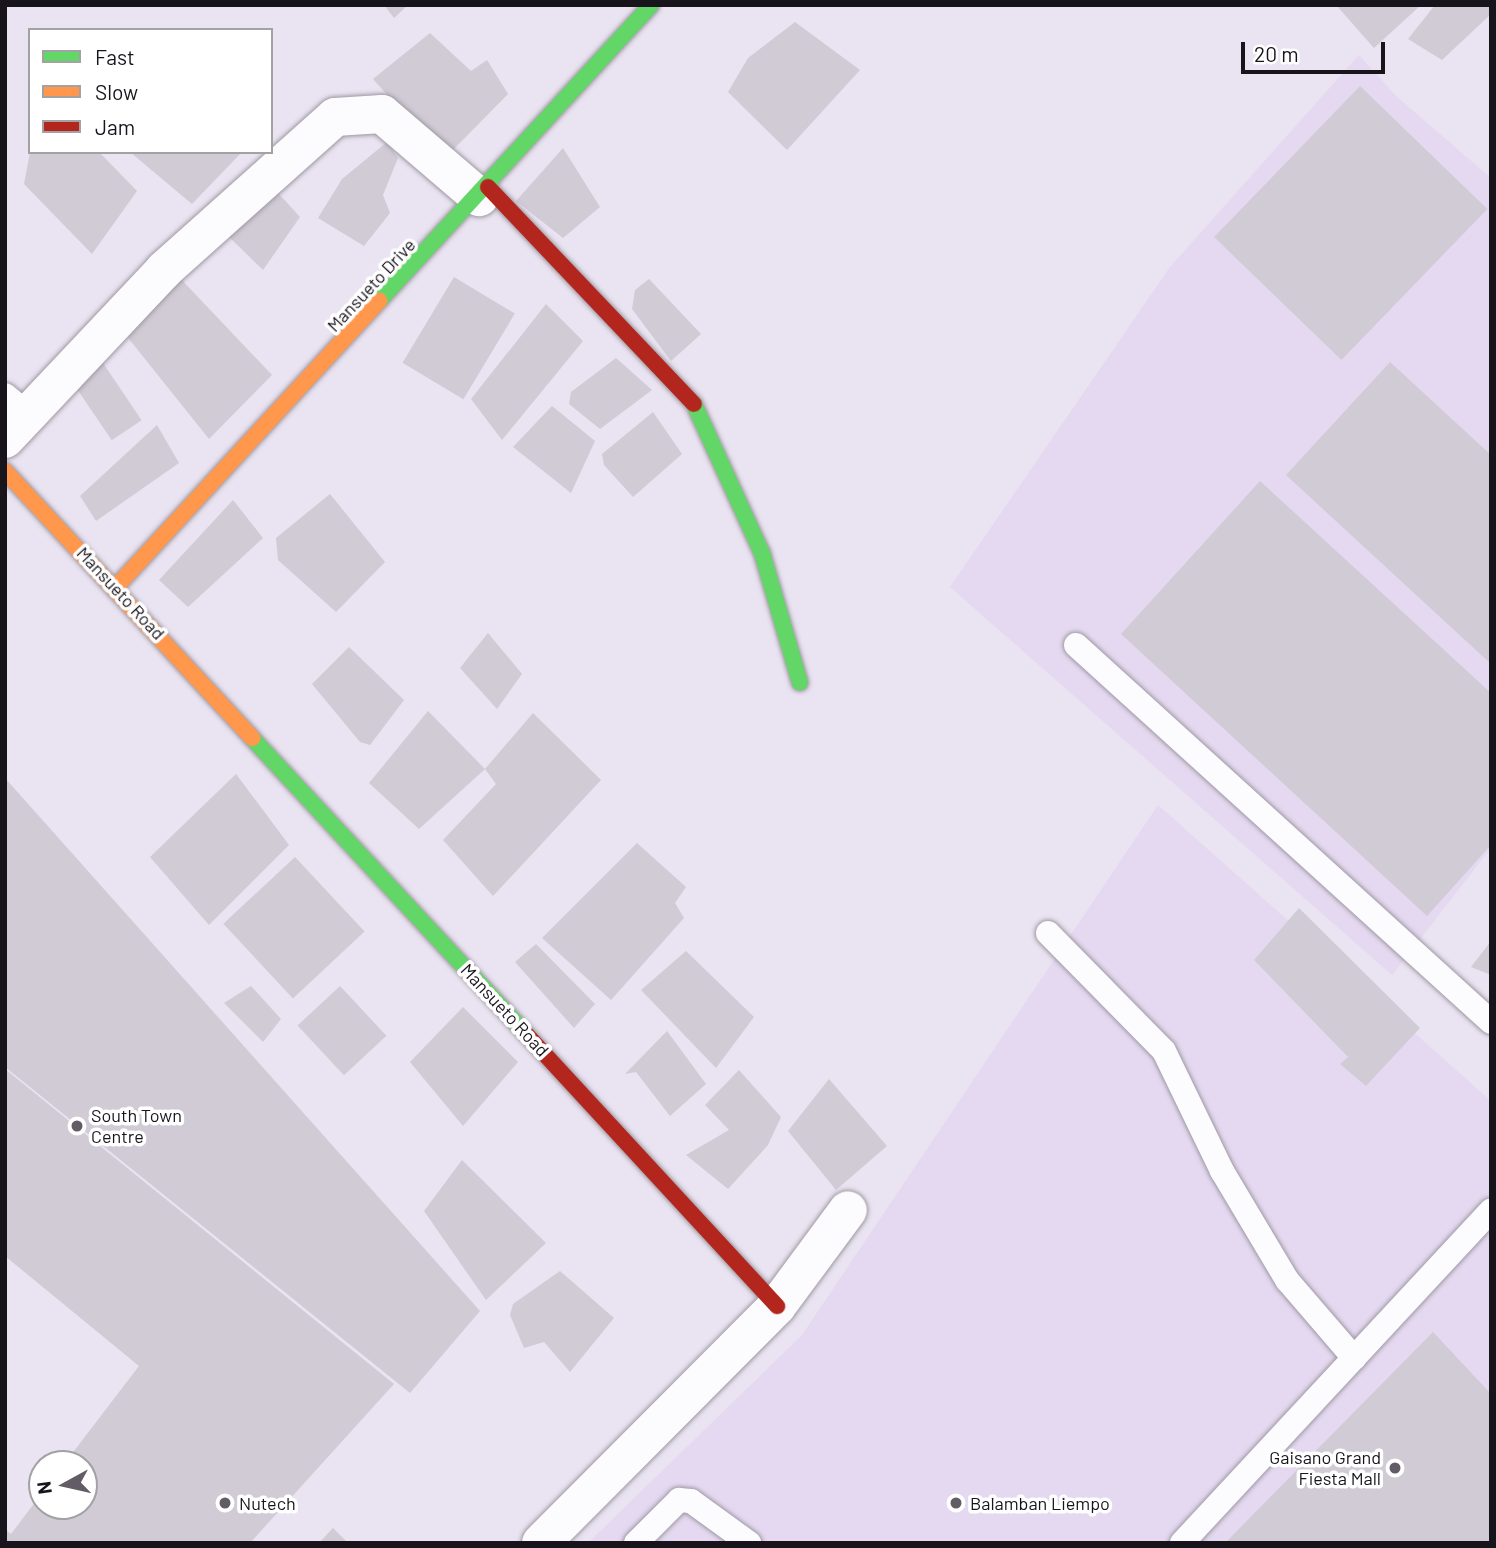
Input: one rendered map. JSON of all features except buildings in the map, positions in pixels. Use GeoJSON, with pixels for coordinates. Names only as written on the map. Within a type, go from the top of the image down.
{"type":"FeatureCollection","features":[{"type":"Feature","properties":{"kind":"street","name":"Mansueto Drive"},"geometry":{"type":"LineString","coordinates":[[116,587],[483,192],[651,5]]}},
{"type":"Feature","properties":{"kind":"street"},"geometry":{"type":"LineString","coordinates":[[13,416],[164,270],[335,117],[382,114],[483,192],[694,404],[762,554],[800,683]]}},
{"type":"Feature","properties":{"kind":"street","name":"Mansueto Road"},"geometry":{"type":"LineString","coordinates":[[5,471],[116,587],[777,1306]]}},
{"type":"Feature","properties":{"kind":"street"},"geometry":{"type":"LineString","coordinates":[[541,1543],[777,1306],[848,1210]]}},
{"type":"Feature","properties":{"kind":"lane"},"geometry":{"type":"LineString","coordinates":[[1076,645],[1491,1022]]}},
{"type":"Feature","properties":{"kind":"lane"},"geometry":{"type":"LineString","coordinates":[[1048,933],[1164,1051],[1222,1171],[1287,1280],[1353,1359]]}},
{"type":"Feature","properties":{"kind":"lane"},"geometry":{"type":"LineString","coordinates":[[1182,1543],[1491,1211]]}},
{"type":"Feature","properties":{"kind":"lane"},"geometry":{"type":"LineString","coordinates":[[636,1543],[679,1500],[691,1501],[749,1543]]}},
{"type":"Feature","properties":{"kind":"shaded area"},"geometry":{"type":"Polygon","coordinates":[[[1359,55],[1397,97],[1491,178],[1491,848],[1392,975],[950,587],[1170,267],[1359,55]]]}},
{"type":"Feature","properties":{"kind":"shaded area"},"geometry":{"type":"Polygon","coordinates":[[[1158,805],[1491,1101],[1491,1543],[588,1543],[802,1335],[1158,805]]]}},
{"type":"Feature","properties":{"kind":"traffic: fast"},"geometry":{"type":"LineString","coordinates":[[379,301],[651,5]]}},
{"type":"Feature","properties":{"kind":"traffic: fast"},"geometry":{"type":"LineString","coordinates":[[694,404],[762,553],[800,683]]}},
{"type":"Feature","properties":{"kind":"traffic: fast"},"geometry":{"type":"LineString","coordinates":[[252,738],[527,1035]]}},
{"type":"Feature","properties":{"kind":"traffic: slow"},"geometry":{"type":"LineString","coordinates":[[116,587],[379,301]]}},
{"type":"Feature","properties":{"kind":"traffic: slow"},"geometry":{"type":"LineString","coordinates":[[5,471],[252,738]]}},
{"type":"Feature","properties":{"kind":"traffic: jam"},"geometry":{"type":"LineString","coordinates":[[488,187],[694,404]]}},
{"type":"Feature","properties":{"kind":"traffic: jam"},"geometry":{"type":"LineString","coordinates":[[527,1035],[777,1306]]}},
{"type":"Feature","properties":{"kind":"place","name":"South Town Centre"},"geometry":{"type":"Point","coordinates":[77,1126]}},
{"type":"Feature","properties":{"kind":"place","name":"Gaisano Grand Fiesta Mall"},"geometry":{"type":"Point","coordinates":[1395,1468]}},
{"type":"Feature","properties":{"kind":"place","name":"Nutech"},"geometry":{"type":"Point","coordinates":[225,1503]}},
{"type":"Feature","properties":{"kind":"place","name":"Balamban Liempo"},"geometry":{"type":"Point","coordinates":[956,1503]}}]}
